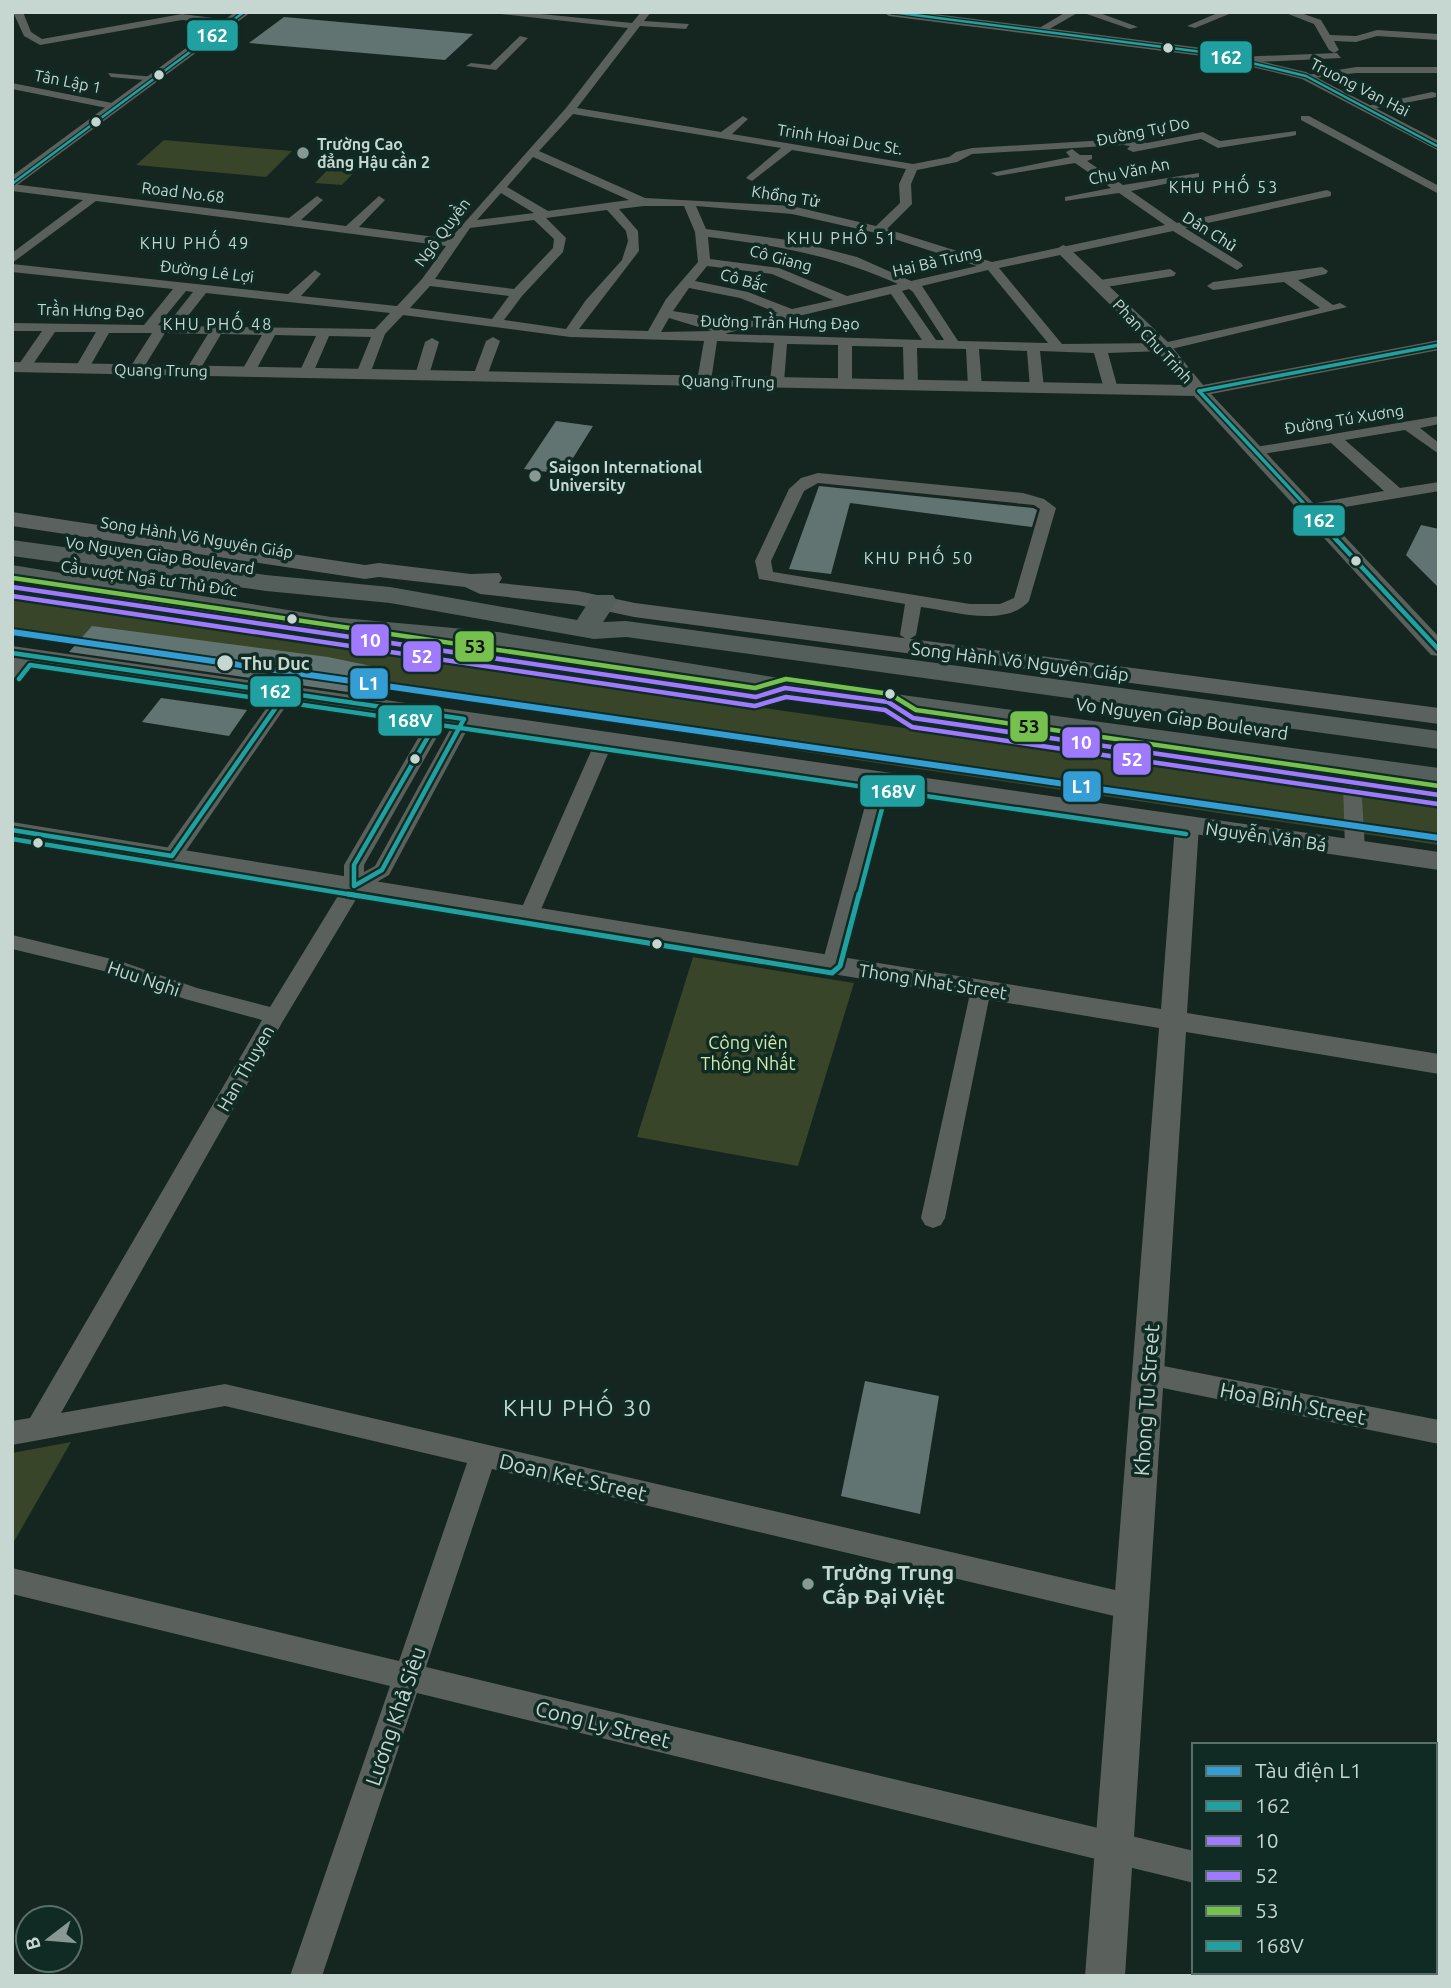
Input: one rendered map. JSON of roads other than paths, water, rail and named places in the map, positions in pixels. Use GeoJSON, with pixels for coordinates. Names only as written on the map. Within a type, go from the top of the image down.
{"type":"FeatureCollection","features":[{"type":"Feature","properties":{"kind":"highway","name":"Vo Nguyen Giap Boulevard"},"geometry":{"type":"LineString","coordinates":[[12,534],[273,572],[295,588],[388,612],[499,626],[900,710],[1439,795]]}},
{"type":"Feature","properties":{"kind":"highway","name":"Cầu vượt Ngã tư Thủ Đức"},"geometry":{"type":"LineString","coordinates":[[12,548],[295,588]]}},
{"type":"Feature","properties":{"kind":"highway","name":"Cầu vượt Ngã tư Thủ Đức"},"geometry":{"type":"LineString","coordinates":[[12,559],[295,588]]}},
{"type":"Feature","properties":{"kind":"highway","name":"Vo Nguyen Giap Boulevard"},"geometry":{"type":"LineString","coordinates":[[12,573],[331,625],[626,629],[1439,740]]}},
{"type":"Feature","properties":{"kind":"highway"},"geometry":{"type":"LineString","coordinates":[[433,576],[499,626]]}},
{"type":"Feature","properties":{"kind":"highway","name":"Vo Nguyen Giap Boulevard"},"geometry":{"type":"LineString","coordinates":[[12,587],[756,697],[900,710],[1439,778]]}},
{"type":"Feature","properties":{"kind":"highway"},"geometry":{"type":"LineString","coordinates":[[589,630],[598,600]]}},
{"type":"Feature","properties":{"kind":"highway","name":"Vo Nguyen Giap Boulevard"},"geometry":{"type":"LineString","coordinates":[[589,630],[618,642],[1439,753]]}},
{"type":"Feature","properties":{"kind":"highway"},"geometry":{"type":"LineString","coordinates":[[756,697],[785,688]]}},
{"type":"Feature","properties":{"kind":"main road"},"geometry":{"type":"LineString","coordinates":[[12,185],[238,17]]}},
{"type":"Feature","properties":{"kind":"main road","name":"Song Hành Võ Nguyên Giáp"},"geometry":{"type":"LineString","coordinates":[[12,510],[374,565],[379,570]]}},
{"type":"Feature","properties":{"kind":"main road","name":"Song Hành Võ Nguyên Giáp"},"geometry":{"type":"LineString","coordinates":[[12,519],[365,572],[379,570],[433,576],[471,582],[480,587],[572,600],[637,600],[1439,706]]}},
{"type":"Feature","properties":{"kind":"main road","name":"Song Hành Võ Nguyên Giáp"},"geometry":{"type":"LineString","coordinates":[[598,600],[648,612],[1439,716]]}},
{"type":"Feature","properties":{"kind":"main road","name":"Nguyễn Văn Bá"},"geometry":{"type":"LineString","coordinates":[[17,661],[286,693],[1439,861]]}},
{"type":"Feature","properties":{"kind":"street"},"geometry":{"type":"LineString","coordinates":[[488,12],[639,18],[686,26]]}},
{"type":"Feature","properties":{"kind":"street"},"geometry":{"type":"LineString","coordinates":[[1036,33],[1074,12]]}},
{"type":"Feature","properties":{"kind":"street"},"geometry":{"type":"LineString","coordinates":[[1086,12],[1133,27]]}},
{"type":"Feature","properties":{"kind":"street"},"geometry":{"type":"LineString","coordinates":[[1192,26],[1228,12]]}},
{"type":"Feature","properties":{"kind":"street"},"geometry":{"type":"LineString","coordinates":[[1288,12],[1315,20],[1337,56],[1356,70]]}},
{"type":"Feature","properties":{"kind":"street","name":"Truong Van Hai"},"geometry":{"type":"LineString","coordinates":[[895,13],[1210,53],[1306,76],[1439,147]]}},
{"type":"Feature","properties":{"kind":"street"},"geometry":{"type":"LineString","coordinates":[[18,22],[27,34],[40,42],[181,15],[238,17]]}},
{"type":"Feature","properties":{"kind":"street","name":"Ngô Quyền"},"geometry":{"type":"LineString","coordinates":[[363,374],[379,333],[397,310],[427,282],[466,225],[570,110],[639,18]]}},
{"type":"Feature","properties":{"kind":"street"},"geometry":{"type":"LineString","coordinates":[[1328,38],[1439,37]]}},
{"type":"Feature","properties":{"kind":"street"},"geometry":{"type":"LineString","coordinates":[[471,66],[492,68],[523,38]]}},
{"type":"Feature","properties":{"kind":"street"},"geometry":{"type":"LineString","coordinates":[[24,42],[37,40]]}},
{"type":"Feature","properties":{"kind":"street"},"geometry":{"type":"LineString","coordinates":[[1378,70],[1383,54]]}},
{"type":"Feature","properties":{"kind":"street"},"geometry":{"type":"LineString","coordinates":[[1237,60],[1337,56]]}},
{"type":"Feature","properties":{"kind":"street"},"geometry":{"type":"LineString","coordinates":[[1306,76],[1356,70],[1439,70]]}},
{"type":"Feature","properties":{"kind":"street"},"geometry":{"type":"LineString","coordinates":[[111,75],[155,79]]}},
{"type":"Feature","properties":{"kind":"street","name":"Tân Lập 1"},"geometry":{"type":"LineString","coordinates":[[12,86],[117,107]]}},
{"type":"Feature","properties":{"kind":"street"},"geometry":{"type":"LineString","coordinates":[[1363,108],[1432,95]]}},
{"type":"Feature","properties":{"kind":"street","name":"Trinh Hoai Duc St."},"geometry":{"type":"LineString","coordinates":[[570,110],[913,167],[953,160],[960,154],[972,151],[1123,142],[1146,146]]}},
{"type":"Feature","properties":{"kind":"street"},"geometry":{"type":"LineString","coordinates":[[1305,118],[1439,191]]}},
{"type":"Feature","properties":{"kind":"street"},"geometry":{"type":"LineString","coordinates":[[722,137],[743,119]]}},
{"type":"Feature","properties":{"kind":"street","name":"Đường Tự Do"},"geometry":{"type":"LineString","coordinates":[[997,173],[1203,135],[1217,145],[1292,133]]}},
{"type":"Feature","properties":{"kind":"street"},"geometry":{"type":"LineString","coordinates":[[752,178],[789,146]]}},
{"type":"Feature","properties":{"kind":"street","name":"Dân Chủ"},"geometry":{"type":"LineString","coordinates":[[1068,147],[1077,159],[1174,226],[1237,265]]}},
{"type":"Feature","properties":{"kind":"street"},"geometry":{"type":"LineString","coordinates":[[533,153],[644,202]]}},
{"type":"Feature","properties":{"kind":"street"},"geometry":{"type":"LineString","coordinates":[[879,230],[906,204],[905,184],[913,167]]}},
{"type":"Feature","properties":{"kind":"street","name":"Chu Văn An"},"geometry":{"type":"LineString","coordinates":[[1069,199],[1195,175]]}},
{"type":"Feature","properties":{"kind":"street","name":"Road No.68"},"geometry":{"type":"LineString","coordinates":[[12,185],[454,243]]}},
{"type":"Feature","properties":{"kind":"street"},"geometry":{"type":"LineString","coordinates":[[496,323],[517,293],[559,249],[559,238],[542,216],[500,188]]}},
{"type":"Feature","properties":{"kind":"street","name":"Hai Bà Trưng"},"geometry":{"type":"LineString","coordinates":[[717,334],[790,313],[829,327],[845,300],[1327,194]]}},
{"type":"Feature","properties":{"kind":"street"},"geometry":{"type":"LineString","coordinates":[[12,259],[94,197]]}},
{"type":"Feature","properties":{"kind":"street"},"geometry":{"type":"LineString","coordinates":[[292,222],[317,200]]}},
{"type":"Feature","properties":{"kind":"street"},"geometry":{"type":"LineString","coordinates":[[349,230],[379,200]]}},
{"type":"Feature","properties":{"kind":"street","name":"Khổng Tử"},"geometry":{"type":"LineString","coordinates":[[466,225],[644,202],[688,202],[792,210],[879,230],[991,266]]}},
{"type":"Feature","properties":{"kind":"street"},"geometry":{"type":"LineString","coordinates":[[652,337],[664,313],[704,262],[701,232],[688,202]]}},
{"type":"Feature","properties":{"kind":"street"},"geometry":{"type":"LineString","coordinates":[[570,333],[596,296],[624,269],[634,247],[633,230],[610,207]]}},
{"type":"Feature","properties":{"kind":"street"},"geometry":{"type":"LineString","coordinates":[[701,232],[762,239],[853,260],[918,289],[953,344]]}},
{"type":"Feature","properties":{"kind":"street","name":"Phan Chu Trinh"},"geometry":{"type":"LineString","coordinates":[[1063,250],[1163,347],[1199,391],[1439,650]]}},
{"type":"Feature","properties":{"kind":"street","name":"Cô Giang"},"geometry":{"type":"LineString","coordinates":[[704,262],[775,271],[845,300]]}},
{"type":"Feature","properties":{"kind":"street"},"geometry":{"type":"LineString","coordinates":[[991,266],[1058,347]]}},
{"type":"Feature","properties":{"kind":"street","name":"Đường Lê Lợi"},"geometry":{"type":"LineString","coordinates":[[12,268],[203,288],[272,314],[320,303],[397,310]]}},
{"type":"Feature","properties":{"kind":"street"},"geometry":{"type":"LineString","coordinates":[[1213,286],[1322,271]]}},
{"type":"Feature","properties":{"kind":"street"},"geometry":{"type":"LineString","coordinates":[[1100,284],[1170,273]]}},
{"type":"Feature","properties":{"kind":"street"},"geometry":{"type":"LineString","coordinates":[[248,372],[272,314],[315,274]]}},
{"type":"Feature","properties":{"kind":"street","name":"Đường Trần Hưng Đạo"},"geometry":{"type":"LineString","coordinates":[[397,310],[570,333],[652,337],[717,334],[781,340],[829,327],[910,343],[1100,349],[1163,347],[1335,308],[1286,278]]}},
{"type":"Feature","properties":{"kind":"street"},"geometry":{"type":"LineString","coordinates":[[427,282],[517,293]]}},
{"type":"Feature","properties":{"kind":"street","name":"Cô Bắc"},"geometry":{"type":"LineString","coordinates":[[688,284],[743,295],[790,313]]}},
{"type":"Feature","properties":{"kind":"street"},"geometry":{"type":"LineString","coordinates":[[136,369],[183,286]]}},
{"type":"Feature","properties":{"kind":"street"},"geometry":{"type":"LineString","coordinates":[[160,329],[203,288]]}},
{"type":"Feature","properties":{"kind":"street"},"geometry":{"type":"LineString","coordinates":[[894,289],[932,344]]}},
{"type":"Feature","properties":{"kind":"street"},"geometry":{"type":"LineString","coordinates":[[300,332],[320,303]]}},
{"type":"Feature","properties":{"kind":"street"},"geometry":{"type":"LineString","coordinates":[[664,313],[692,318],[717,334],[704,381]]}},
{"type":"Feature","properties":{"kind":"street","name":"Trần Hưng Đạo"},"geometry":{"type":"LineString","coordinates":[[12,327],[217,330],[272,314],[300,332],[379,333]]}},
{"type":"Feature","properties":{"kind":"street"},"geometry":{"type":"LineString","coordinates":[[18,367],[52,327]]}},
{"type":"Feature","properties":{"kind":"street"},"geometry":{"type":"LineString","coordinates":[[829,327],[845,384]]}},
{"type":"Feature","properties":{"kind":"street"},"geometry":{"type":"LineString","coordinates":[[82,368],[105,328]]}},
{"type":"Feature","properties":{"kind":"street"},"geometry":{"type":"LineString","coordinates":[[193,370],[217,330]]}},
{"type":"Feature","properties":{"kind":"street"},"geometry":{"type":"LineString","coordinates":[[306,373],[324,332]]}},
{"type":"Feature","properties":{"kind":"street"},"geometry":{"type":"LineString","coordinates":[[778,383],[781,340]]}},
{"type":"Feature","properties":{"kind":"street"},"geometry":{"type":"LineString","coordinates":[[480,376],[493,341]]}},
{"type":"Feature","properties":{"kind":"street"},"geometry":{"type":"LineString","coordinates":[[422,375],[432,342]]}},
{"type":"Feature","properties":{"kind":"street"},"geometry":{"type":"LineString","coordinates":[[910,343],[911,385]]}},
{"type":"Feature","properties":{"kind":"street"},"geometry":{"type":"LineString","coordinates":[[972,345],[975,387]]}},
{"type":"Feature","properties":{"kind":"street","name":"Quang Trung"},"geometry":{"type":"LineString","coordinates":[[18,367],[1199,391],[1439,345]]}},
{"type":"Feature","properties":{"kind":"street"},"geometry":{"type":"LineString","coordinates":[[1033,346],[1037,388]]}},
{"type":"Feature","properties":{"kind":"street"},"geometry":{"type":"LineString","coordinates":[[1100,349],[1111,389]]}},
{"type":"Feature","properties":{"kind":"street","name":"Đường Tú Xương"},"geometry":{"type":"LineString","coordinates":[[1256,451],[1439,420]]}},
{"type":"Feature","properties":{"kind":"street"},"geometry":{"type":"LineString","coordinates":[[1409,426],[1439,450]]}},
{"type":"Feature","properties":{"kind":"street"},"geometry":{"type":"LineString","coordinates":[[1334,438],[1396,493]]}},
{"type":"Feature","properties":{"kind":"street"},"geometry":{"type":"LineString","coordinates":[[818,478],[1023,498],[1039,502],[1048,508],[1021,601],[1013,608],[996,610],[914,601],[765,576],[763,561],[797,489],[806,481],[818,478]]}},
{"type":"Feature","properties":{"kind":"street"},"geometry":{"type":"LineString","coordinates":[[1310,508],[1439,486]]}},
{"type":"Feature","properties":{"kind":"street"},"geometry":{"type":"LineString","coordinates":[[908,635],[914,601]]}},
{"type":"Feature","properties":{"kind":"street"},"geometry":{"type":"LineString","coordinates":[[172,856],[286,693]]}},
{"type":"Feature","properties":{"kind":"street"},"geometry":{"type":"LineString","coordinates":[[354,886],[354,865],[452,718]]}},
{"type":"Feature","properties":{"kind":"street","name":"Han Thuyen"},"geometry":{"type":"LineString","coordinates":[[25,1431],[354,886],[382,870],[452,718]]}},
{"type":"Feature","properties":{"kind":"street"},"geometry":{"type":"LineString","coordinates":[[529,914],[605,740]]}},
{"type":"Feature","properties":{"kind":"street"},"geometry":{"type":"LineString","coordinates":[[832,964],[881,780]]}},
{"type":"Feature","properties":{"kind":"street"},"geometry":{"type":"LineString","coordinates":[[1352,782],[1355,849]]}},
{"type":"Feature","properties":{"kind":"street","name":"Khong Tu Street"},"geometry":{"type":"LineString","coordinates":[[1105,1976],[1187,825]]}},
{"type":"Feature","properties":{"kind":"street","name":"Thong Nhat Street"},"geometry":{"type":"LineString","coordinates":[[15,835],[172,856],[1439,1064]]}},
{"type":"Feature","properties":{"kind":"street","name":"Huu Nghi"},"geometry":{"type":"LineString","coordinates":[[12,942],[120,968],[192,995],[275,1016]]}},
{"type":"Feature","properties":{"kind":"street"},"geometry":{"type":"LineString","coordinates":[[933,1219],[981,989]]}},
{"type":"Feature","properties":{"kind":"street","name":"Hoa Binh Street"},"geometry":{"type":"LineString","coordinates":[[1148,1374],[1439,1432]]}},
{"type":"Feature","properties":{"kind":"street","name":"Doan Ket Street"},"geometry":{"type":"LineString","coordinates":[[25,1431],[225,1395],[1131,1606]]}},
{"type":"Feature","properties":{"kind":"street","name":"Lương Khả Siêu"},"geometry":{"type":"LineString","coordinates":[[306,1976],[484,1456]]}},
{"type":"Feature","properties":{"kind":"street","name":"Cong Ly Street"},"geometry":{"type":"LineString","coordinates":[[12,1581],[1192,1867]]}},
{"type":"Feature","properties":{"kind":"metro line","name":"L1"},"geometry":{"type":"LineString","coordinates":[[12,632],[1439,838]]}},
{"type":"Feature","properties":{"kind":"place","name":"Trường Cao đẳng Hậu cần 2"},"geometry":{"type":"Point","coordinates":[303,153]}},
{"type":"Feature","properties":{"kind":"place","name":"Saigon International University"},"geometry":{"type":"Point","coordinates":[535,476]}},
{"type":"Feature","properties":{"kind":"place","name":"Thu Duc"},"geometry":{"type":"Point","coordinates":[225,663]}},
{"type":"Feature","properties":{"kind":"place","name":"Trường Trung Cấp Đại Việt"},"geometry":{"type":"Point","coordinates":[808,1584]}},
{"type":"Feature","properties":{"kind":"district","name":"KHU PHỐ 53"},"geometry":{"type":"Point","coordinates":[1224,187]}},
{"type":"Feature","properties":{"kind":"district","name":"KHU PHỐ 51"},"geometry":{"type":"Point","coordinates":[842,238]}},
{"type":"Feature","properties":{"kind":"district","name":"KHU PHỐ 49"},"geometry":{"type":"Point","coordinates":[195,243]}},
{"type":"Feature","properties":{"kind":"district","name":"KHU PHỐ 48"},"geometry":{"type":"Point","coordinates":[218,324]}},
{"type":"Feature","properties":{"kind":"district","name":"KHU PHỐ 50"},"geometry":{"type":"Point","coordinates":[919,558]}},
{"type":"Feature","properties":{"kind":"district","name":"KHU PHỐ 30"},"geometry":{"type":"Point","coordinates":[578,1407]}},
{"type":"Feature","properties":{"kind":"park label","name":"Công viên Thống Nhất"},"geometry":{"type":"Point","coordinates":[748,1052]}}]}
